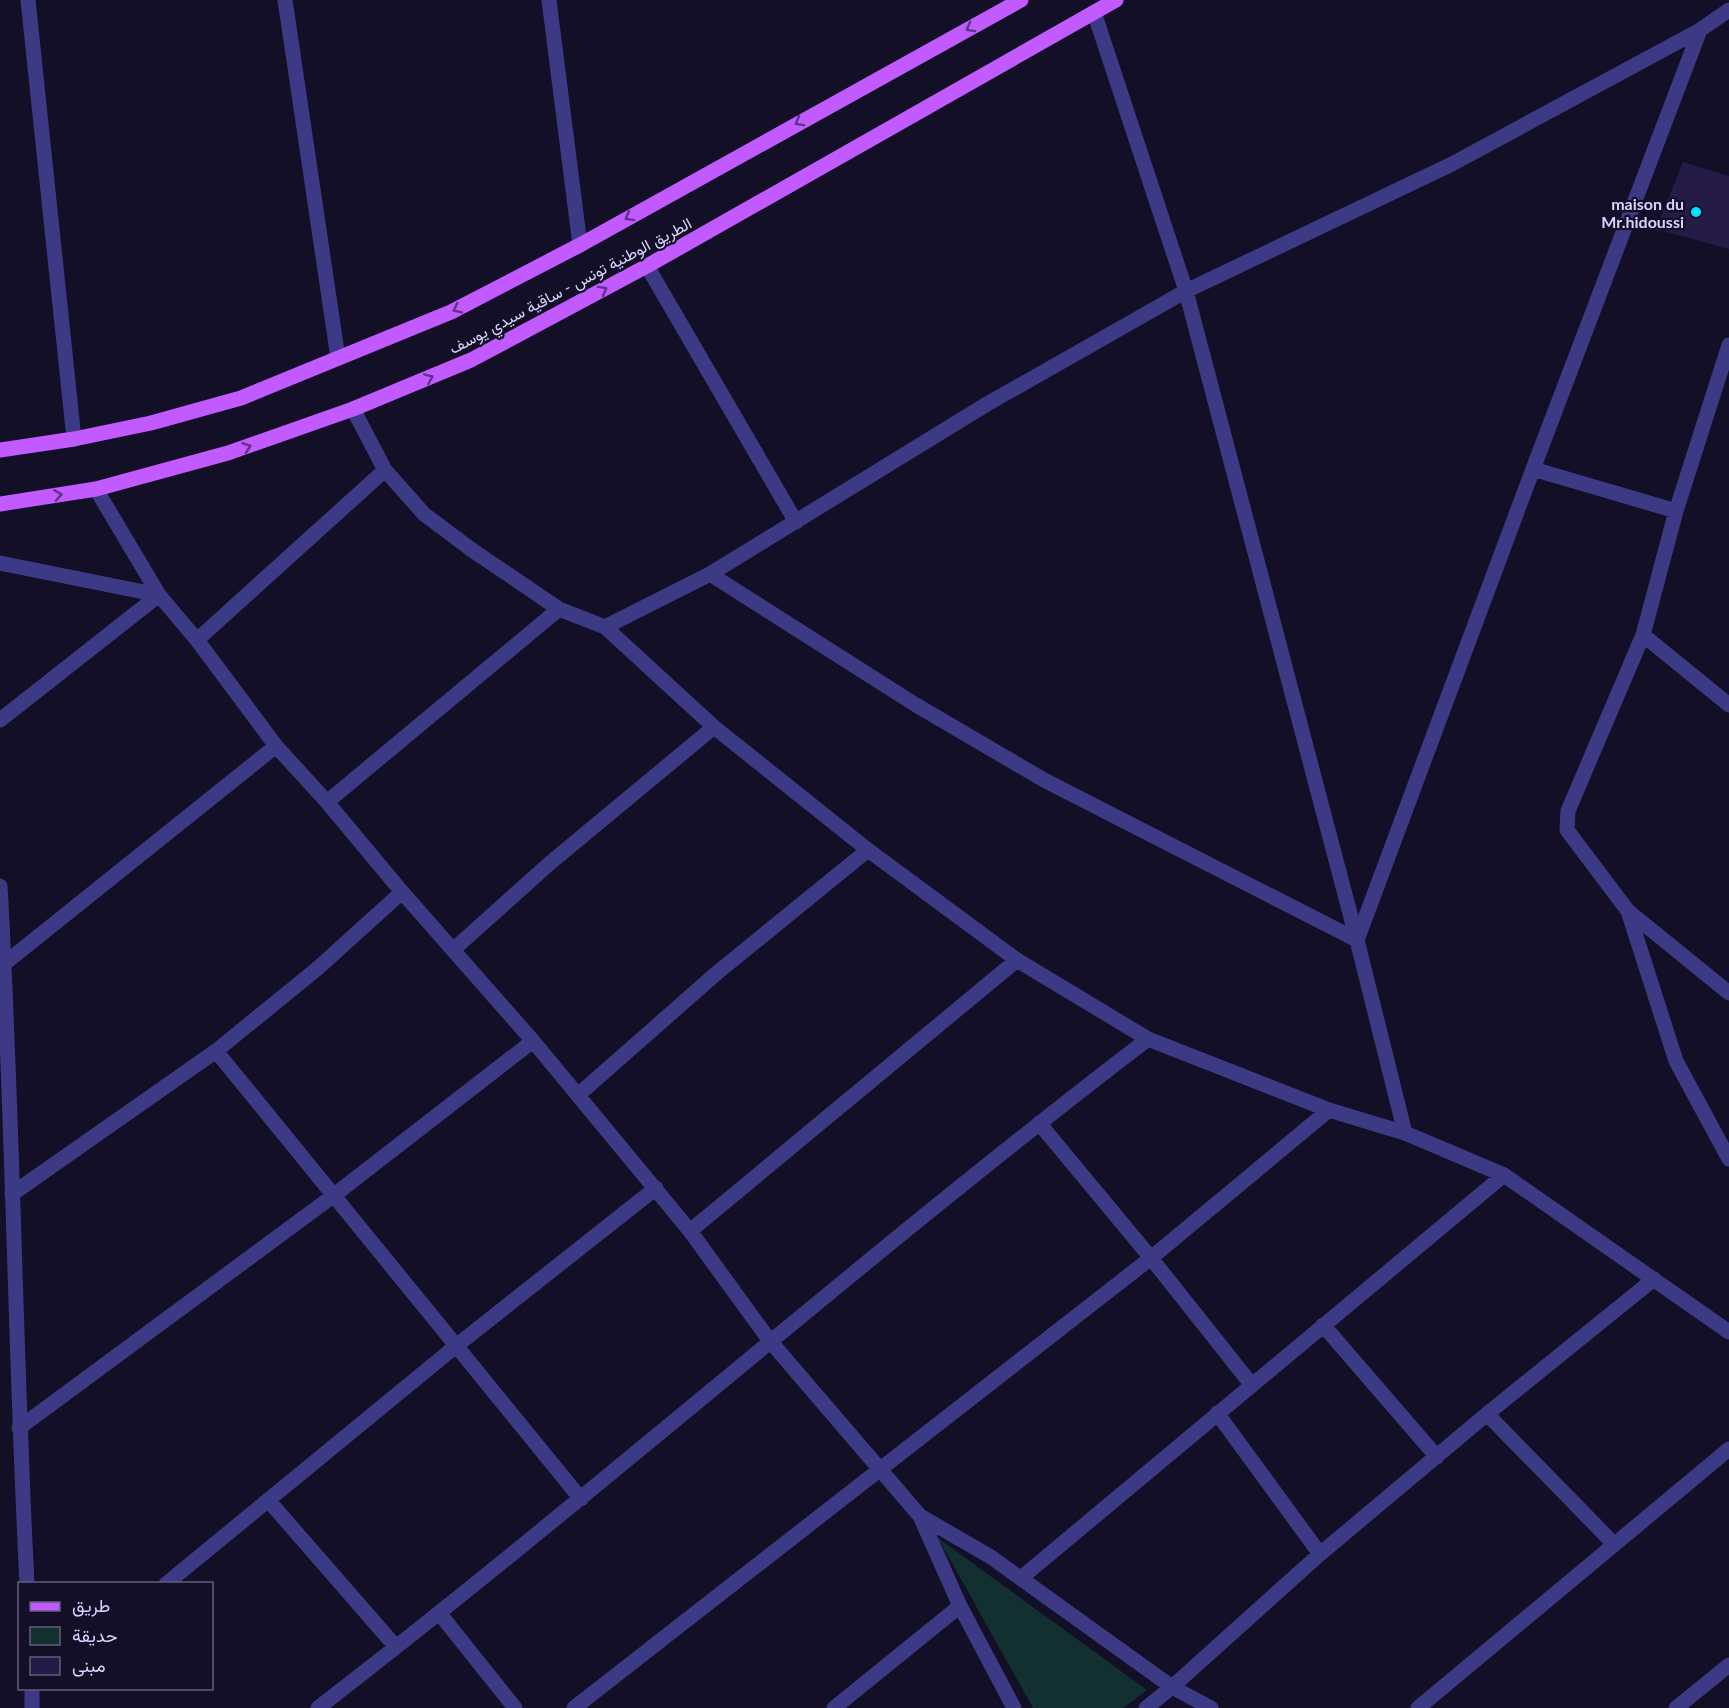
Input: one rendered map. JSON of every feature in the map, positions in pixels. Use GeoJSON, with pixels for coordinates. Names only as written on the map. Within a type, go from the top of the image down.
{"type":"FeatureCollection","features":[{"type":"Feature","properties":{"kind":"main road","name":"الطريق الوطنية تونس - ساقية سيدي يوسف"},"geometry":{"type":"LineString","coordinates":[[0,450],[74,439],[151,423],[241,398],[451,312],[580,244],[1021,0]]}},
{"type":"Feature","properties":{"kind":"main road","name":"الطريق الوطنية تونس - ساقية سيدي يوسف"},"geometry":{"type":"LineString","coordinates":[[0,504],[96,489],[228,453],[353,409],[471,360],[647,266],[1116,0]]}},
{"type":"Feature","properties":{"kind":"street"},"geometry":{"type":"LineString","coordinates":[[28,0],[74,439]]}},
{"type":"Feature","properties":{"kind":"street"},"geometry":{"type":"LineString","coordinates":[[285,0],[338,358]]}},
{"type":"Feature","properties":{"kind":"street"},"geometry":{"type":"LineString","coordinates":[[549,0],[580,244]]}},
{"type":"Feature","properties":{"kind":"street"},"geometry":{"type":"LineString","coordinates":[[605,627],[710,574],[987,404],[1186,291],[1452,164],[1700,30],[1729,10]]}},
{"type":"Feature","properties":{"kind":"street"},"geometry":{"type":"LineString","coordinates":[[1094,12],[1186,291],[1357,940],[1405,1133]]}},
{"type":"Feature","properties":{"kind":"street"},"geometry":{"type":"LineString","coordinates":[[1357,940],[1700,30]]}},
{"type":"Feature","properties":{"kind":"street"},"geometry":{"type":"LineString","coordinates":[[647,266],[796,522]]}},
{"type":"Feature","properties":{"kind":"street"},"geometry":{"type":"LineString","coordinates":[[1729,345],[1676,511],[1643,635],[1568,811],[1567,830],[1628,911],[1729,993]]}},
{"type":"Feature","properties":{"kind":"street"},"geometry":{"type":"LineString","coordinates":[[353,409],[385,470],[424,514],[472,550],[559,609],[605,627],[714,727],[868,850],[1017,960],[1148,1039],[1329,1110],[1405,1133],[1503,1175],[1729,1332]]}},
{"type":"Feature","properties":{"kind":"street"},"geometry":{"type":"LineString","coordinates":[[1533,469],[1676,511]]}},
{"type":"Feature","properties":{"kind":"street"},"geometry":{"type":"LineString","coordinates":[[197,640],[385,470]]}},
{"type":"Feature","properties":{"kind":"street"},"geometry":{"type":"LineString","coordinates":[[96,489],[159,595],[197,640],[276,746],[454,949],[656,1188],[770,1341],[920,1516],[960,1606],[1014,1708]]}},
{"type":"Feature","properties":{"kind":"street"},"geometry":{"type":"LineString","coordinates":[[0,563],[159,595]]}},
{"type":"Feature","properties":{"kind":"street"},"geometry":{"type":"LineString","coordinates":[[710,574],[916,705],[1044,780],[1357,940]]}},
{"type":"Feature","properties":{"kind":"street"},"geometry":{"type":"LineString","coordinates":[[0,720],[159,595]]}},
{"type":"Feature","properties":{"kind":"street"},"geometry":{"type":"LineString","coordinates":[[327,802],[559,609]]}},
{"type":"Feature","properties":{"kind":"street"},"geometry":{"type":"LineString","coordinates":[[1643,635],[1729,705]]}},
{"type":"Feature","properties":{"kind":"street"},"geometry":{"type":"LineString","coordinates":[[454,949],[550,863],[714,727]]}},
{"type":"Feature","properties":{"kind":"street"},"geometry":{"type":"LineString","coordinates":[[4,964],[276,746]]}},
{"type":"Feature","properties":{"kind":"street"},"geometry":{"type":"LineString","coordinates":[[578,1095],[718,972],[868,850]]}},
{"type":"Feature","properties":{"kind":"street"},"geometry":{"type":"LineString","coordinates":[[0,886],[19,1428],[27,1582]]}},
{"type":"Feature","properties":{"kind":"street"},"geometry":{"type":"LineString","coordinates":[[12,1194],[216,1051],[318,968],[402,892]]}},
{"type":"Feature","properties":{"kind":"street"},"geometry":{"type":"LineString","coordinates":[[1628,911],[1676,1061],[1729,1159]]}},
{"type":"Feature","properties":{"kind":"street"},"geometry":{"type":"LineString","coordinates":[[690,1231],[1017,960]]}},
{"type":"Feature","properties":{"kind":"street"},"geometry":{"type":"LineString","coordinates":[[318,1708],[440,1614],[770,1341],[1039,1123],[1148,1039]]}},
{"type":"Feature","properties":{"kind":"street"},"geometry":{"type":"LineString","coordinates":[[19,1428],[333,1196],[533,1041]]}},
{"type":"Feature","properties":{"kind":"street"},"geometry":{"type":"LineString","coordinates":[[216,1051],[581,1499]]}},
{"type":"Feature","properties":{"kind":"street"},"geometry":{"type":"LineString","coordinates":[[574,1708],[1151,1258],[1329,1110]]}},
{"type":"Feature","properties":{"kind":"street"},"geometry":{"type":"LineString","coordinates":[[1039,1123],[1151,1258],[1251,1384]]}},
{"type":"Feature","properties":{"kind":"street"},"geometry":{"type":"LineString","coordinates":[[1021,1578],[1503,1175]]}},
{"type":"Feature","properties":{"kind":"street"},"geometry":{"type":"LineString","coordinates":[[168,1582],[456,1346],[656,1188]]}},
{"type":"Feature","properties":{"kind":"street"},"geometry":{"type":"LineString","coordinates":[[1146,1708],[1320,1554],[1487,1414],[1654,1279]]}},
{"type":"Feature","properties":{"kind":"street"},"geometry":{"type":"LineString","coordinates":[[1323,1325],[1437,1457]]}},
{"type":"Feature","properties":{"kind":"street"},"geometry":{"type":"LineString","coordinates":[[1217,1413],[1320,1554]]}},
{"type":"Feature","properties":{"kind":"street"},"geometry":{"type":"LineString","coordinates":[[1487,1414],[1614,1544]]}},
{"type":"Feature","properties":{"kind":"street"},"geometry":{"type":"LineString","coordinates":[[1418,1708],[1729,1449]]}},
{"type":"Feature","properties":{"kind":"street"},"geometry":{"type":"LineString","coordinates":[[268,1500],[396,1647]]}},
{"type":"Feature","properties":{"kind":"street"},"geometry":{"type":"LineString","coordinates":[[920,1516],[990,1557],[1172,1687],[1211,1708]]}},
{"type":"Feature","properties":{"kind":"street"},"geometry":{"type":"LineString","coordinates":[[834,1708],[960,1606]]}},
{"type":"Feature","properties":{"kind":"street"},"geometry":{"type":"LineString","coordinates":[[440,1614],[515,1708]]}},
{"type":"Feature","properties":{"kind":"street"},"geometry":{"type":"LineString","coordinates":[[1676,1708],[1729,1665]]}},
{"type":"Feature","properties":{"kind":"street"},"geometry":{"type":"LineString","coordinates":[[32,1708],[34,1690]]}},
{"type":"Feature","properties":{"kind":"green space"},"geometry":{"type":"Polygon","coordinates":[[[938,1538],[1147,1690],[1123,1708],[1033,1708],[938,1538]]]}},
{"type":"Feature","properties":{"kind":"building","name":"maison du Mr.hidoussi"},"geometry":{"type":"Polygon","coordinates":[[[1683,162],[1729,176],[1729,249],[1656,229],[1683,162]]]}},
{"type":"Feature","properties":{"kind":"place","name":"maison du Mr.hidoussi"},"geometry":{"type":"Point","coordinates":[1696,212]}}]}
